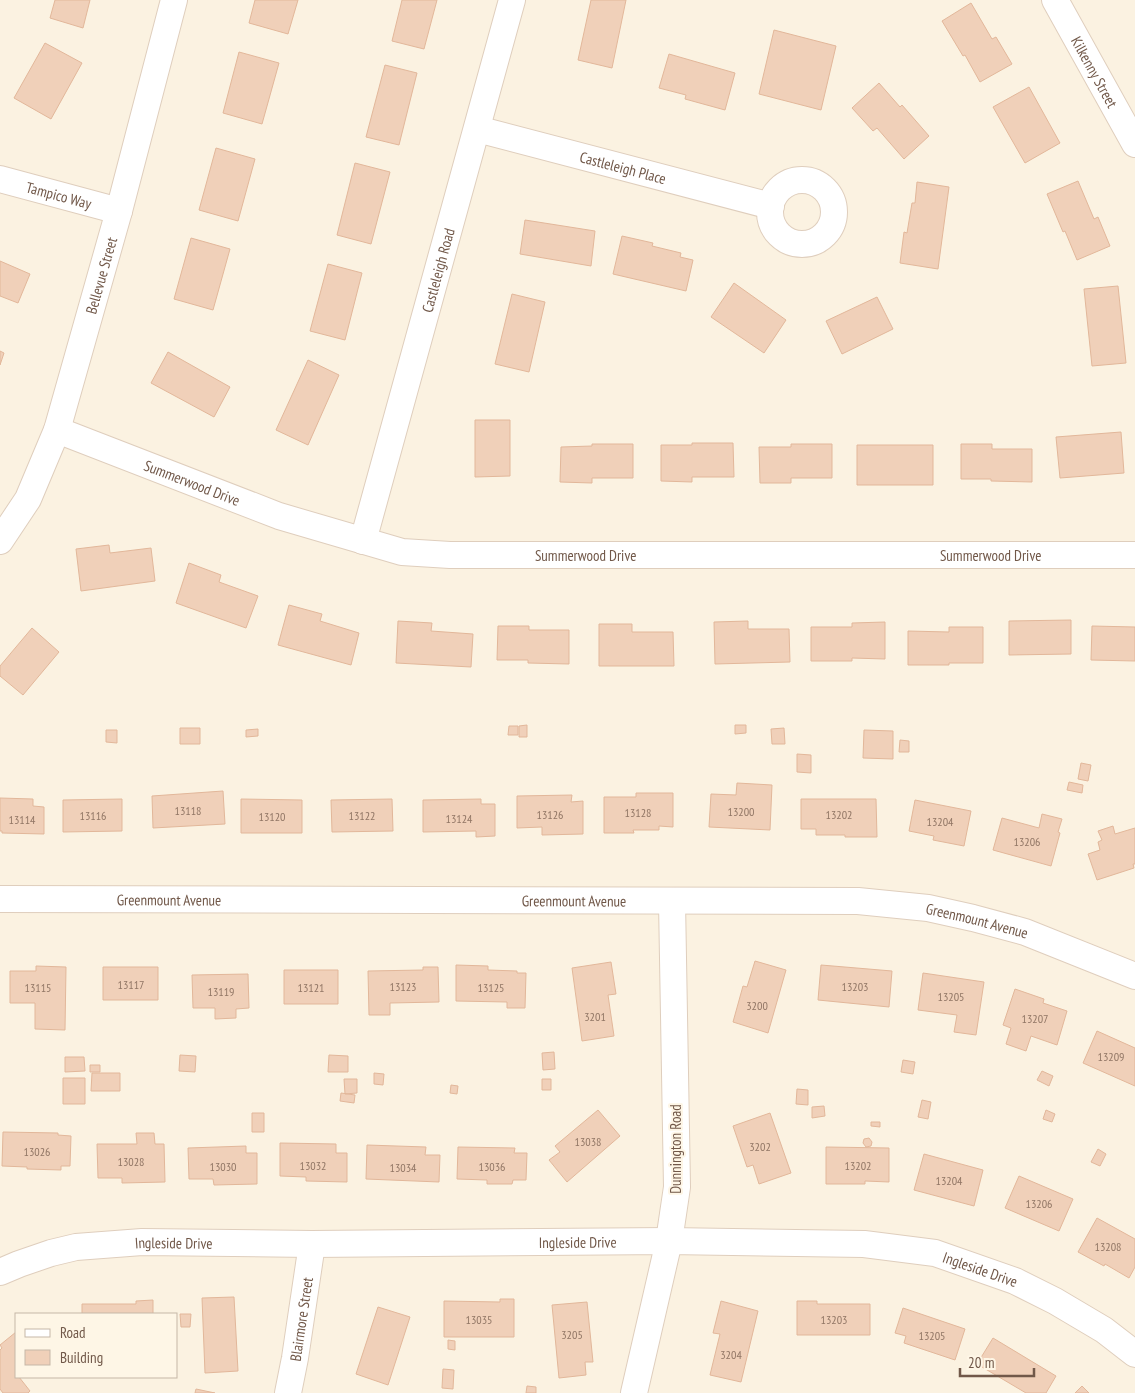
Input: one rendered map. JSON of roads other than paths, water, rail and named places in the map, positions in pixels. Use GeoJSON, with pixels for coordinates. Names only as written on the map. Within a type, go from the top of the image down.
{"type":"FeatureCollection","features":[{"type":"Feature","properties":{"kind":"street","name":"Bellevue Street"},"geometry":{"type":"LineString","coordinates":[[0,541],[28,499],[57,430],[119,211],[174,0]]}},
{"type":"Feature","properties":{"kind":"street","name":"Castleleigh Road"},"geometry":{"type":"LineString","coordinates":[[363,541],[512,0]]}},
{"type":"Feature","properties":{"kind":"street","name":"Kilkenny Street"},"geometry":{"type":"LineString","coordinates":[[1055,0],[1135,144]]}},
{"type":"Feature","properties":{"kind":"street","name":"Castleleigh Place"},"geometry":{"type":"LineString","coordinates":[[477,128],[771,206]]}},
{"type":"Feature","properties":{"kind":"street","name":"Tampico Way"},"geometry":{"type":"LineString","coordinates":[[0,179],[119,211]]}},
{"type":"Feature","properties":{"kind":"street","name":"Summerwood Drive"},"geometry":{"type":"LineString","coordinates":[[57,430],[280,516],[402,552],[450,555],[1135,555]]}},
{"type":"Feature","properties":{"kind":"street","name":"Greenmount Avenue"},"geometry":{"type":"LineString","coordinates":[[0,899],[858,901],[928,908],[1025,932],[1135,976]]}},
{"type":"Feature","properties":{"kind":"street","name":"Dunnington Road"},"geometry":{"type":"LineString","coordinates":[[634,1393],[669,1241],[677,1187],[672,900]]}},
{"type":"Feature","properties":{"kind":"street","name":"Ingleside Drive"},"geometry":{"type":"LineString","coordinates":[[0,1272],[51,1252],[142,1242],[312,1244],[669,1241],[864,1244],[935,1254],[1015,1281],[1056,1301],[1104,1330],[1135,1354]]}},
{"type":"Feature","properties":{"kind":"street","name":"Blairmore Street"},"geometry":{"type":"LineString","coordinates":[[288,1393],[312,1244]]}}]}
